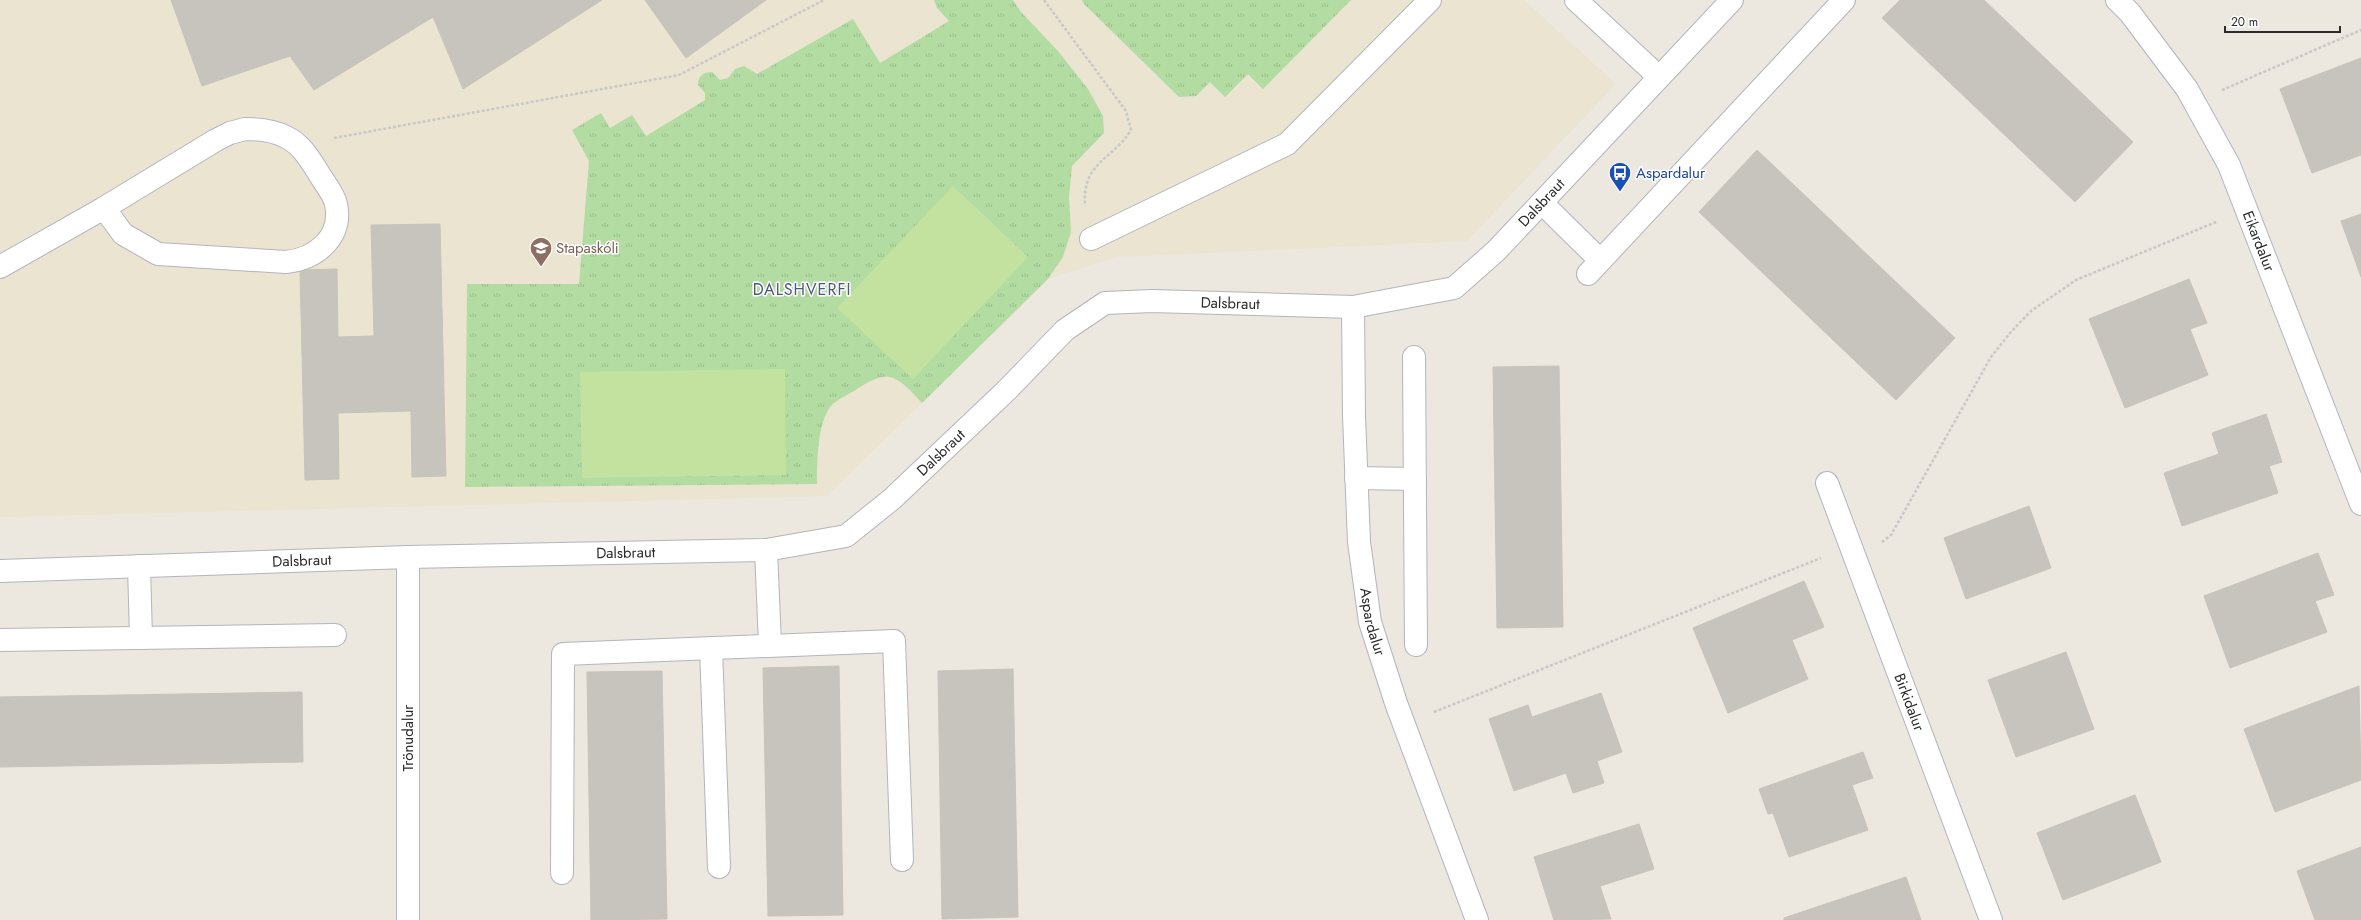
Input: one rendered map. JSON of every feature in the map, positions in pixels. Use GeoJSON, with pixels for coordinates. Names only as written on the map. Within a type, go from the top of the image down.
{"type":"FeatureCollection","features":[{"type":"Feature","properties":{"kind":"street"},"geometry":{"type":"LineString","coordinates":[[1091,239],[1287,144],[1430,0]]}},
{"type":"Feature","properties":{"kind":"street"},"geometry":{"type":"LineString","coordinates":[[1576,0],[1659,77]]}},
{"type":"Feature","properties":{"kind":"street","name":"Dalsbraut"},"geometry":{"type":"LineString","coordinates":[[0,571],[408,557],[766,550],[846,536],[892,499],[1007,390],[1065,330],[1105,303],[1152,301],[1353,307],[1454,288],[1496,251],[1732,0]]}},
{"type":"Feature","properties":{"kind":"street"},"geometry":{"type":"LineString","coordinates":[[1542,202],[1594,267],[1844,0]]}},
{"type":"Feature","properties":{"kind":"street","name":"Eikardalur"},"geometry":{"type":"LineString","coordinates":[[2117,0],[2130,13],[2188,89],[2229,165],[2361,504]]}},
{"type":"Feature","properties":{"kind":"street"},"geometry":{"type":"LineString","coordinates":[[0,267],[104,208],[230,133],[260,129],[275,132],[298,145],[307,154],[336,202],[337,219],[332,235],[322,248],[312,256],[286,262],[158,254],[123,234],[104,208]]}},
{"type":"Feature","properties":{"kind":"street","name":"Aspardalur"},"geometry":{"type":"LineString","coordinates":[[1353,307],[1356,478],[1359,542],[1370,622],[1404,724],[1478,920]]}},
{"type":"Feature","properties":{"kind":"street"},"geometry":{"type":"LineString","coordinates":[[1414,357],[1416,646]]}},
{"type":"Feature","properties":{"kind":"street"},"geometry":{"type":"LineString","coordinates":[[1356,478],[1415,479]]}},
{"type":"Feature","properties":{"kind":"street","name":"Birkidalur"},"geometry":{"type":"LineString","coordinates":[[1826,484],[1991,920]]}},
{"type":"Feature","properties":{"kind":"street"},"geometry":{"type":"LineString","coordinates":[[766,550],[770,645]]}},
{"type":"Feature","properties":{"kind":"street","name":"Trönudalur"},"geometry":{"type":"LineString","coordinates":[[408,557],[408,920]]}},
{"type":"Feature","properties":{"kind":"street"},"geometry":{"type":"LineString","coordinates":[[139,566],[141,638]]}},
{"type":"Feature","properties":{"kind":"street"},"geometry":{"type":"LineString","coordinates":[[0,640],[335,634]]}},
{"type":"Feature","properties":{"kind":"street"},"geometry":{"type":"LineString","coordinates":[[562,873],[563,654],[894,640],[902,860]]}},
{"type":"Feature","properties":{"kind":"street"},"geometry":{"type":"LineString","coordinates":[[711,648],[719,867]]}},
{"type":"Feature","properties":{"kind":"path"},"geometry":{"type":"LineString","coordinates":[[298,145],[679,75],[824,0]]}},
{"type":"Feature","properties":{"kind":"path"},"geometry":{"type":"LineString","coordinates":[[1044,0],[1126,111],[1131,130],[1122,145],[1100,160],[1084,185],[1084,205],[1091,239]]}},
{"type":"Feature","properties":{"kind":"path"},"geometry":{"type":"LineString","coordinates":[[2194,102],[2361,30]]}},
{"type":"Feature","properties":{"kind":"path"},"geometry":{"type":"LineString","coordinates":[[1404,724],[1853,554],[1891,535],[1991,357],[2010,333],[2031,311],[2076,280],[2246,209]]}},
{"type":"Feature","properties":{"kind":"shaded area","name":"Stapaskóli"},"geometry":{"type":"Polygon","coordinates":[[[0,0],[1524,0],[1616,84],[1467,241],[1116,257],[1048,279],[827,496],[0,517],[0,0]]]}},
{"type":"Feature","properties":{"kind":"green space"},"geometry":{"type":"Polygon","coordinates":[[[934,0],[1013,0],[1021,12],[1058,51],[1088,89],[1103,116],[1104,133],[1072,166],[1069,197],[1071,232],[1063,257],[1048,279],[922,403],[898,381],[884,377],[866,383],[833,404],[826,413],[820,432],[817,484],[465,487],[467,284],[579,284],[589,161],[572,130],[601,113],[610,128],[632,115],[646,136],[705,100],[705,93],[698,85],[700,77],[704,74],[712,72],[720,80],[728,78],[735,69],[744,66],[757,74],[853,19],[880,63],[949,21],[937,8],[934,0]]]}},
{"type":"Feature","properties":{"kind":"green space"},"geometry":{"type":"Polygon","coordinates":[[[1082,0],[1351,0],[1263,89],[1248,74],[1225,97],[1210,82],[1196,96],[1179,97],[1084,4],[1082,0]]]}},
{"type":"Feature","properties":{"kind":"green space"},"geometry":{"type":"Polygon","coordinates":[[[953,186],[1028,257],[913,379],[837,308],[953,186]]]}},
{"type":"Feature","properties":{"kind":"green space"},"geometry":{"type":"Polygon","coordinates":[[[785,369],[786,475],[582,478],[580,372],[785,369]]]}},
{"type":"Feature","properties":{"kind":"building"},"geometry":{"type":"Polygon","coordinates":[[[171,0],[426,0],[433,17],[314,90],[290,56],[202,86],[171,0]]]}},
{"type":"Feature","properties":{"kind":"building"},"geometry":{"type":"Polygon","coordinates":[[[426,0],[602,0],[463,89],[426,0]]]}},
{"type":"Feature","properties":{"kind":"building"},"geometry":{"type":"Polygon","coordinates":[[[645,0],[766,0],[686,58],[645,0]]]}},
{"type":"Feature","properties":{"kind":"building"},"geometry":{"type":"Polygon","coordinates":[[[1900,0],[1984,0],[2133,142],[2075,202],[1882,18],[1900,0]]]}},
{"type":"Feature","properties":{"kind":"building"},"geometry":{"type":"Polygon","coordinates":[[[2361,58],[2361,155],[2312,173],[2280,89],[2361,58]]]}},
{"type":"Feature","properties":{"kind":"building"},"geometry":{"type":"Polygon","coordinates":[[[1757,150],[1955,338],[1896,400],[1699,212],[1757,150]]]}},
{"type":"Feature","properties":{"kind":"building"},"geometry":{"type":"Polygon","coordinates":[[[2361,214],[2361,277],[2341,221],[2361,214]]]}},
{"type":"Feature","properties":{"kind":"building"},"geometry":{"type":"Polygon","coordinates":[[[440,224],[446,476],[412,477],[411,411],[338,413],[339,479],[305,480],[300,270],[337,269],[338,337],[374,336],[371,225],[440,224]]]}},
{"type":"Feature","properties":{"kind":"building"},"geometry":{"type":"Polygon","coordinates":[[[2189,279],[2207,323],[2190,329],[2208,375],[2125,408],[2089,319],[2189,279]]]}},
{"type":"Feature","properties":{"kind":"building"},"geometry":{"type":"Polygon","coordinates":[[[1559,366],[1563,627],[1497,628],[1493,367],[1559,366]]]}},
{"type":"Feature","properties":{"kind":"building"},"geometry":{"type":"Polygon","coordinates":[[[2266,414],[2282,462],[2269,466],[2278,493],[2182,526],[2164,473],[2219,454],[2212,433],[2266,414]]]}},
{"type":"Feature","properties":{"kind":"building"},"geometry":{"type":"Polygon","coordinates":[[[2029,506],[2051,568],[1966,599],[1944,538],[2029,506]]]}},
{"type":"Feature","properties":{"kind":"building"},"geometry":{"type":"Polygon","coordinates":[[[2318,553],[2334,595],[2315,601],[2327,632],[2230,668],[2204,596],[2318,553]]]}},
{"type":"Feature","properties":{"kind":"building"},"geometry":{"type":"Polygon","coordinates":[[[1804,581],[1824,627],[1792,640],[1808,679],[1728,713],[1693,628],[1804,581]]]}},
{"type":"Feature","properties":{"kind":"building"},"geometry":{"type":"Polygon","coordinates":[[[2066,652],[2094,729],[2016,757],[1988,680],[2066,652]]]}},
{"type":"Feature","properties":{"kind":"building"},"geometry":{"type":"Polygon","coordinates":[[[839,666],[843,915],[768,916],[763,668],[839,666]]]}},
{"type":"Feature","properties":{"kind":"building"},"geometry":{"type":"Polygon","coordinates":[[[1013,669],[1018,917],[942,919],[938,671],[1013,669]]]}},
{"type":"Feature","properties":{"kind":"building"},"geometry":{"type":"Polygon","coordinates":[[[662,671],[667,919],[591,920],[587,672],[662,671]]]}},
{"type":"Feature","properties":{"kind":"building"},"geometry":{"type":"Polygon","coordinates":[[[2359,686],[2361,780],[2275,812],[2244,729],[2359,686]]]}},
{"type":"Feature","properties":{"kind":"building"},"geometry":{"type":"Polygon","coordinates":[[[302,692],[303,762],[0,767],[0,697],[302,692]]]}},
{"type":"Feature","properties":{"kind":"building"},"geometry":{"type":"Polygon","coordinates":[[[1601,693],[1622,752],[1597,761],[1604,783],[1573,793],[1566,773],[1514,791],[1489,719],[1528,705],[1532,717],[1601,693]]]}},
{"type":"Feature","properties":{"kind":"building"},"geometry":{"type":"Polygon","coordinates":[[[1863,752],[1873,778],[1852,785],[1868,830],[1789,857],[1773,813],[1768,814],[1759,789],[1863,752]]]}},
{"type":"Feature","properties":{"kind":"building"},"geometry":{"type":"Polygon","coordinates":[[[2135,795],[2161,862],[2063,900],[2037,833],[2135,795]]]}},
{"type":"Feature","properties":{"kind":"building"},"geometry":{"type":"Polygon","coordinates":[[[1639,824],[1654,869],[1600,886],[1611,919],[1554,920],[1534,857],[1639,824]]]}},
{"type":"Feature","properties":{"kind":"building"},"geometry":{"type":"Polygon","coordinates":[[[2361,847],[2361,920],[2315,920],[2297,871],[2361,847]]]}},
{"type":"Feature","properties":{"kind":"building"},"geometry":{"type":"Polygon","coordinates":[[[1906,877],[1921,920],[1784,920],[1784,918],[1906,877]]]}},
{"type":"Feature","properties":{"kind":"place","name":"Aspardalur"},"geometry":{"type":"Point","coordinates":[1620,192]}},
{"type":"Feature","properties":{"kind":"place","name":"Stapaskóli"},"geometry":{"type":"Point","coordinates":[541,268]}},
{"type":"Feature","properties":{"kind":"district","name":"DALSHVERFI"},"geometry":{"type":"Point","coordinates":[802,289]}}]}
